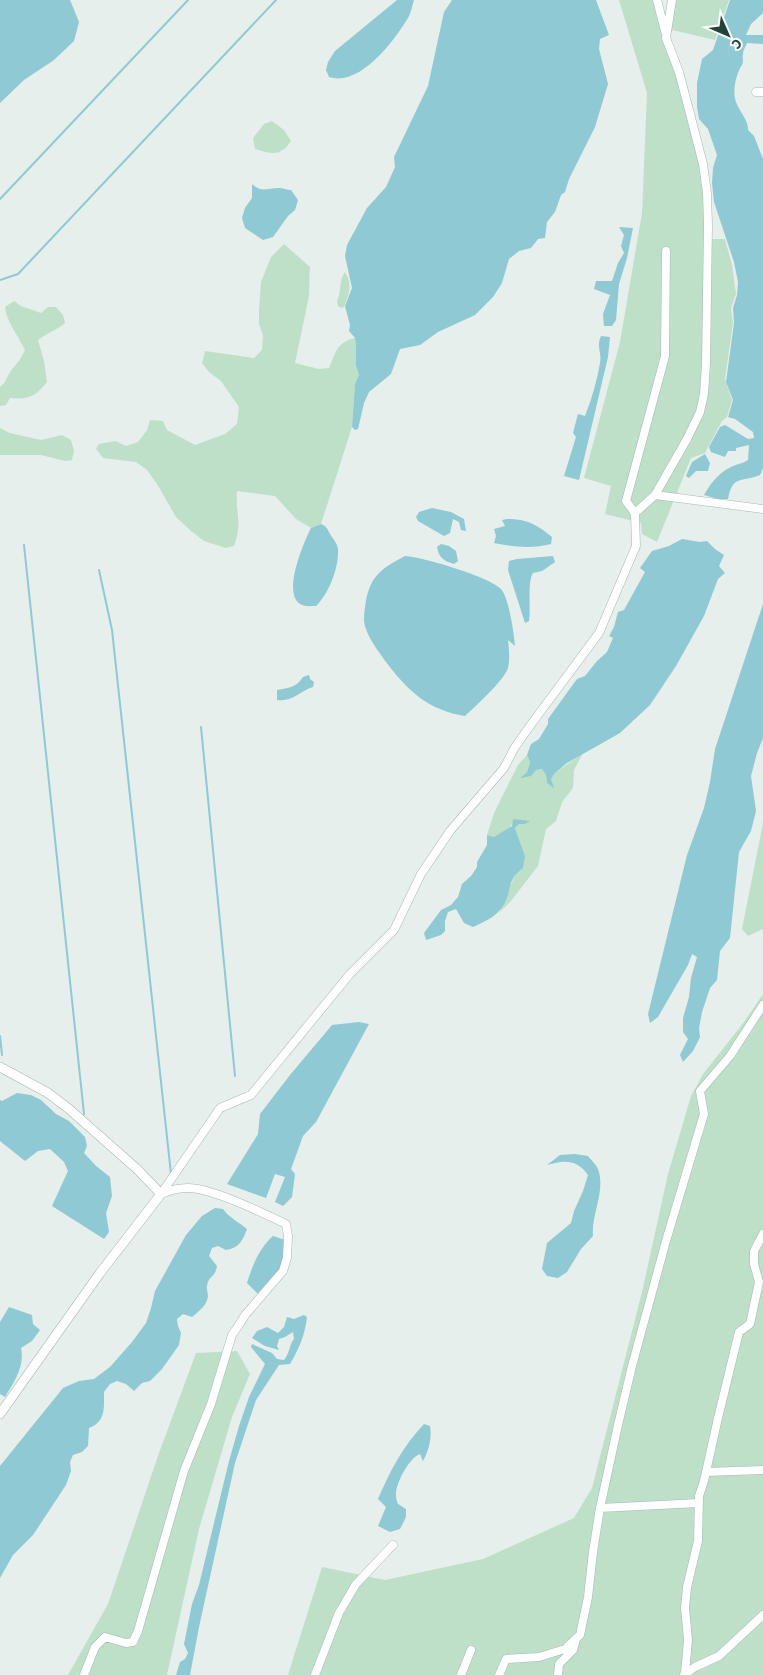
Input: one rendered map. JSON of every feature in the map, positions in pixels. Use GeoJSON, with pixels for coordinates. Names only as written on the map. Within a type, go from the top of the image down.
{"type":"FeatureCollection","features":[{"type":"Feature","properties":{"kind":"street"},"geometry":{"type":"LineString","coordinates":[[635,513],[655,495],[700,412],[704,394],[706,364],[708,225],[704,174],[679,72],[666,38],[657,0]]}},
{"type":"Feature","properties":{"kind":"street"},"geometry":{"type":"LineString","coordinates":[[666,38],[672,0]]}},
{"type":"Feature","properties":{"kind":"street"},"geometry":{"type":"LineString","coordinates":[[0,1414],[100,1273],[161,1194],[220,1108],[250,1095],[350,974],[394,930],[421,874],[450,831],[504,768],[535,719],[599,633],[636,546],[635,513],[626,502],[664,356],[666,251]]}},
{"type":"Feature","properties":{"kind":"street"},"geometry":{"type":"LineString","coordinates":[[655,495],[763,509]]}},
{"type":"Feature","properties":{"kind":"street"},"geometry":{"type":"LineString","coordinates":[[499,1675],[506,1659],[539,1657],[565,1649],[580,1635],[588,1598],[600,1508],[632,1366],[666,1241],[704,1114],[700,1091],[730,1056],[763,1005]]}},
{"type":"Feature","properties":{"kind":"street"},"geometry":{"type":"LineString","coordinates":[[0,1067],[48,1093],[69,1109],[138,1169],[161,1194]]}},
{"type":"Feature","properties":{"kind":"street"},"geometry":{"type":"LineString","coordinates":[[84,1675],[95,1646],[105,1637],[126,1643],[133,1642],[138,1631],[184,1471],[211,1404],[232,1335],[246,1314],[283,1271],[287,1258],[288,1236],[286,1224],[271,1216],[212,1192],[189,1188],[170,1190],[161,1194]]}},
{"type":"Feature","properties":{"kind":"street"},"geometry":{"type":"LineString","coordinates":[[684,1674],[688,1640],[685,1608],[687,1587],[698,1540],[699,1496],[739,1332],[750,1324],[759,1282],[754,1264],[754,1251],[763,1234]]}},
{"type":"Feature","properties":{"kind":"street"},"geometry":{"type":"LineString","coordinates":[[706,1472],[763,1470]]}},
{"type":"Feature","properties":{"kind":"street"},"geometry":{"type":"LineString","coordinates":[[600,1508],[699,1503]]}},
{"type":"Feature","properties":{"kind":"street"},"geometry":{"type":"LineString","coordinates":[[315,1675],[339,1613],[356,1584],[393,1545]]}},
{"type":"Feature","properties":{"kind":"street"},"geometry":{"type":"LineString","coordinates":[[684,1674],[719,1656],[763,1615]]}},
{"type":"Feature","properties":{"kind":"street"},"geometry":{"type":"LineString","coordinates":[[558,1675],[559,1664],[573,1650],[576,1639]]}},
{"type":"Feature","properties":{"kind":"street"},"geometry":{"type":"LineString","coordinates":[[461,1675],[471,1650]]}},
{"type":"Feature","properties":{"kind":"green space"},"geometry":{"type":"Polygon","coordinates":[[[619,0],[656,0],[661,17],[669,19],[673,0],[729,0],[715,40],[672,30],[670,37],[666,39],[702,165],[707,239],[725,239],[732,265],[736,294],[731,308],[733,323],[725,379],[732,400],[727,417],[722,421],[705,453],[691,458],[657,542],[642,534],[641,523],[605,514],[611,486],[584,478],[620,342],[642,213],[647,93],[619,0]]]}},
{"type":"Feature","properties":{"kind":"green space"},"geometry":{"type":"Polygon","coordinates":[[[272,121],[284,130],[291,141],[283,150],[275,153],[255,149],[253,138],[264,124],[272,121]]]}},
{"type":"Feature","properties":{"kind":"green space"},"geometry":{"type":"Polygon","coordinates":[[[284,244],[310,267],[309,296],[295,363],[319,369],[329,368],[344,342],[355,338],[357,343],[356,366],[359,376],[355,384],[352,427],[321,524],[311,528],[296,519],[275,496],[237,491],[237,538],[234,546],[226,548],[204,541],[176,517],[147,470],[136,462],[103,458],[96,449],[99,444],[115,441],[126,446],[138,442],[147,430],[150,420],[163,421],[167,430],[195,445],[225,434],[237,424],[239,407],[221,381],[209,372],[202,363],[205,351],[254,358],[262,350],[263,336],[259,324],[261,282],[271,257],[284,244]]]}},
{"type":"Feature","properties":{"kind":"green space"},"geometry":{"type":"Polygon","coordinates":[[[345,272],[349,281],[349,289],[344,307],[341,308],[338,306],[337,301],[345,272]]]}},
{"type":"Feature","properties":{"kind":"green space"},"geometry":{"type":"Polygon","coordinates":[[[14,301],[21,306],[41,313],[48,307],[56,307],[63,315],[65,323],[38,340],[47,382],[32,396],[27,398],[10,398],[6,405],[0,406],[0,387],[25,350],[6,313],[5,307],[14,301]]]}},
{"type":"Feature","properties":{"kind":"green space"},"geometry":{"type":"Polygon","coordinates":[[[0,428],[10,433],[41,440],[62,435],[71,440],[74,451],[72,460],[65,461],[41,455],[0,455],[0,428]]]}},
{"type":"Feature","properties":{"kind":"green space"},"geometry":{"type":"Polygon","coordinates":[[[583,753],[574,770],[573,788],[562,802],[556,821],[546,829],[538,866],[511,901],[499,913],[506,902],[509,888],[525,856],[515,828],[519,824],[525,824],[514,819],[511,826],[503,832],[494,837],[487,835],[494,813],[518,765],[527,755],[530,762],[527,772],[521,777],[542,769],[546,775],[547,783],[553,787],[551,779],[555,773],[583,753]]]}},
{"type":"Feature","properties":{"kind":"green space"},"geometry":{"type":"Polygon","coordinates":[[[763,823],[763,929],[748,936],[742,929],[763,823]]]}},
{"type":"Feature","properties":{"kind":"green space"},"geometry":{"type":"Polygon","coordinates":[[[763,994],[763,1675],[288,1675],[322,1567],[385,1580],[483,1559],[574,1518],[592,1488],[642,1292],[668,1174],[691,1096],[703,1074],[744,1022],[763,994]]]}},
{"type":"Feature","properties":{"kind":"green space"},"geometry":{"type":"Polygon","coordinates":[[[237,1351],[250,1374],[232,1417],[199,1529],[167,1675],[68,1675],[108,1604],[159,1453],[196,1353],[237,1351]]]}},
{"type":"Feature","properties":{"kind":"water"},"geometry":{"type":"Polygon","coordinates":[[[0,0],[70,0],[79,22],[74,41],[54,60],[24,80],[0,103],[0,0]]]}},
{"type":"Feature","properties":{"kind":"water"},"geometry":{"type":"Polygon","coordinates":[[[397,0],[414,0],[408,18],[385,49],[364,69],[352,75],[341,78],[329,77],[326,70],[328,62],[335,51],[397,0]]]}},
{"type":"Feature","properties":{"kind":"water"},"geometry":{"type":"Polygon","coordinates":[[[452,0],[596,0],[609,35],[600,39],[599,49],[608,84],[595,127],[569,179],[565,192],[561,195],[555,212],[547,222],[545,238],[538,239],[531,248],[519,251],[509,259],[502,283],[493,297],[475,315],[438,332],[420,345],[400,349],[391,374],[369,392],[364,403],[358,429],[355,430],[352,427],[355,384],[359,375],[356,366],[355,338],[349,331],[350,325],[345,306],[352,288],[345,256],[347,245],[367,208],[386,187],[395,167],[394,157],[428,86],[444,12],[452,0]]]}},
{"type":"Feature","properties":{"kind":"water"},"geometry":{"type":"Polygon","coordinates":[[[730,0],[763,0],[763,13],[751,24],[746,35],[763,35],[763,44],[747,43],[743,53],[743,64],[736,78],[734,93],[736,102],[747,123],[748,130],[754,136],[763,159],[763,468],[760,475],[735,483],[732,486],[728,499],[718,499],[704,495],[722,472],[748,460],[749,445],[736,448],[736,451],[728,451],[725,457],[711,452],[709,447],[720,427],[725,425],[748,439],[754,438],[753,432],[735,419],[728,417],[733,400],[726,382],[734,323],[733,308],[738,282],[734,262],[714,202],[712,183],[713,168],[717,155],[708,129],[699,119],[697,107],[697,83],[702,59],[713,50],[730,0]]]}},
{"type":"Feature","properties":{"kind":"water"},"geometry":{"type":"Polygon","coordinates":[[[252,184],[262,189],[279,188],[291,190],[298,200],[295,210],[288,216],[273,237],[263,240],[245,228],[242,218],[245,208],[252,198],[252,184]]]}},
{"type":"Feature","properties":{"kind":"water"},"geometry":{"type":"Polygon","coordinates":[[[619,227],[633,228],[619,284],[616,320],[612,326],[604,326],[603,314],[610,295],[594,289],[596,281],[612,281],[618,263],[624,253],[621,246],[624,235],[619,227]]]}},
{"type":"Feature","properties":{"kind":"water"},"geometry":{"type":"Polygon","coordinates":[[[601,336],[610,337],[608,357],[579,480],[564,476],[576,437],[573,433],[578,414],[585,416],[596,383],[600,363],[599,343],[601,336]]]}},
{"type":"Feature","properties":{"kind":"water"},"geometry":{"type":"Polygon","coordinates":[[[705,454],[710,463],[708,471],[696,471],[689,478],[686,476],[692,462],[705,454]]]}},
{"type":"Feature","properties":{"kind":"water"},"geometry":{"type":"Polygon","coordinates":[[[432,508],[451,512],[464,519],[466,531],[461,530],[459,522],[453,519],[450,533],[444,536],[418,521],[416,517],[419,512],[432,508]]]}},
{"type":"Feature","properties":{"kind":"water"},"geometry":{"type":"Polygon","coordinates":[[[502,520],[526,521],[536,526],[552,537],[551,544],[537,547],[522,547],[494,543],[496,536],[494,529],[505,526],[502,520]]]}},
{"type":"Feature","properties":{"kind":"water"},"geometry":{"type":"Polygon","coordinates":[[[321,524],[324,525],[337,544],[337,564],[332,580],[321,601],[316,606],[304,606],[295,598],[293,589],[296,567],[311,528],[321,524]]]}},
{"type":"Feature","properties":{"kind":"water"},"geometry":{"type":"Polygon","coordinates":[[[682,539],[700,542],[707,541],[724,555],[719,566],[725,573],[718,579],[704,616],[676,666],[650,705],[620,733],[567,763],[555,773],[551,779],[554,788],[547,783],[546,775],[542,769],[536,770],[531,776],[520,778],[527,772],[530,762],[527,755],[531,744],[539,739],[548,724],[548,719],[577,679],[585,676],[607,652],[613,638],[609,636],[614,627],[618,612],[624,610],[645,572],[640,568],[652,551],[669,546],[682,539]]]}},
{"type":"Feature","properties":{"kind":"water"},"geometry":{"type":"Polygon","coordinates":[[[441,544],[449,546],[456,551],[458,561],[454,564],[442,558],[437,547],[441,544]]]}},
{"type":"Feature","properties":{"kind":"water"},"geometry":{"type":"Polygon","coordinates":[[[405,556],[471,574],[494,584],[504,594],[511,616],[515,646],[508,640],[508,668],[496,686],[465,716],[440,709],[420,698],[402,682],[386,662],[372,642],[366,629],[364,615],[369,588],[382,570],[405,556]]]}},
{"type":"Feature","properties":{"kind":"water"},"geometry":{"type":"Polygon","coordinates":[[[553,556],[555,562],[542,571],[533,573],[531,577],[529,621],[525,623],[508,570],[509,561],[553,556]]]}},
{"type":"Feature","properties":{"kind":"water"},"geometry":{"type":"Polygon","coordinates":[[[763,604],[763,738],[751,776],[756,811],[751,831],[739,852],[730,938],[720,951],[717,980],[710,988],[702,1012],[699,1028],[700,1037],[693,1051],[683,1062],[680,1055],[688,1039],[683,1032],[683,1018],[697,957],[692,954],[688,965],[658,1017],[650,1023],[648,1014],[687,855],[704,808],[715,749],[763,604]]]}},
{"type":"Feature","properties":{"kind":"water"},"geometry":{"type":"Polygon","coordinates":[[[309,675],[310,679],[314,682],[313,687],[292,698],[277,700],[277,690],[292,686],[303,677],[309,675]]]}},
{"type":"Feature","properties":{"kind":"water"},"geometry":{"type":"Polygon","coordinates":[[[513,819],[530,821],[525,824],[519,824],[515,828],[525,856],[523,868],[514,876],[505,903],[491,918],[473,927],[464,923],[456,909],[448,912],[445,921],[445,931],[441,935],[426,940],[424,933],[441,910],[451,905],[458,897],[462,884],[477,867],[477,862],[487,845],[487,835],[494,837],[512,826],[513,819]]]}},
{"type":"Feature","properties":{"kind":"water"},"geometry":{"type":"Polygon","coordinates":[[[359,1022],[369,1024],[316,1122],[303,1136],[291,1169],[295,1174],[292,1197],[283,1206],[275,1202],[285,1177],[275,1174],[266,1198],[227,1184],[258,1134],[260,1114],[290,1075],[332,1025],[359,1022]]]}},
{"type":"Feature","properties":{"kind":"water"},"geometry":{"type":"Polygon","coordinates":[[[17,1093],[31,1095],[41,1100],[56,1114],[69,1121],[85,1137],[87,1146],[84,1153],[110,1177],[112,1196],[106,1213],[109,1232],[104,1239],[52,1206],[68,1171],[64,1162],[50,1149],[38,1151],[25,1161],[0,1141],[0,1100],[2,1101],[17,1093]]]}},
{"type":"Feature","properties":{"kind":"water"},"geometry":{"type":"Polygon","coordinates":[[[575,1154],[588,1156],[597,1167],[600,1177],[593,1236],[581,1249],[567,1272],[558,1278],[547,1276],[542,1269],[547,1243],[571,1223],[588,1175],[575,1163],[559,1162],[547,1165],[560,1155],[575,1154]]]}},
{"type":"Feature","properties":{"kind":"water"},"geometry":{"type":"Polygon","coordinates":[[[215,1208],[223,1209],[247,1229],[242,1240],[234,1247],[226,1250],[218,1246],[212,1248],[209,1256],[217,1266],[207,1284],[208,1299],[205,1305],[192,1317],[183,1314],[177,1319],[181,1333],[179,1345],[162,1369],[150,1381],[142,1383],[134,1391],[126,1384],[117,1381],[110,1384],[104,1392],[101,1418],[99,1422],[89,1428],[88,1446],[82,1452],[73,1455],[70,1462],[71,1471],[66,1485],[33,1535],[13,1555],[0,1578],[0,1466],[63,1388],[79,1381],[94,1379],[110,1367],[132,1342],[146,1323],[155,1291],[186,1235],[202,1216],[215,1208]]]}},
{"type":"Feature","properties":{"kind":"water"},"geometry":{"type":"Polygon","coordinates":[[[273,1236],[285,1240],[284,1258],[276,1276],[259,1295],[247,1283],[257,1257],[273,1236]]]}},
{"type":"Feature","properties":{"kind":"water"},"geometry":{"type":"Polygon","coordinates":[[[9,1307],[32,1315],[33,1324],[40,1330],[32,1341],[21,1348],[20,1368],[5,1397],[0,1394],[0,1322],[9,1307]]]}},
{"type":"Feature","properties":{"kind":"water"},"geometry":{"type":"Polygon","coordinates":[[[304,1315],[307,1317],[305,1330],[290,1364],[279,1365],[256,1400],[235,1463],[190,1675],[176,1675],[180,1662],[185,1659],[188,1653],[184,1644],[192,1604],[199,1585],[239,1426],[249,1397],[265,1364],[251,1347],[252,1344],[272,1353],[277,1359],[284,1360],[294,1339],[293,1332],[279,1339],[277,1346],[279,1350],[265,1346],[252,1338],[257,1331],[267,1327],[278,1333],[284,1327],[287,1317],[294,1319],[304,1315]]]}},
{"type":"Feature","properties":{"kind":"water"},"geometry":{"type":"Polygon","coordinates":[[[424,1424],[430,1426],[431,1435],[428,1448],[423,1461],[420,1454],[416,1456],[400,1478],[396,1498],[398,1504],[406,1509],[406,1517],[400,1529],[390,1532],[378,1526],[386,1507],[378,1499],[398,1459],[424,1424]]]}},
{"type":"Feature","properties":{"kind":"waterway"},"geometry":{"type":"LineString","coordinates":[[0,199],[188,0]]}},
{"type":"Feature","properties":{"kind":"waterway"},"geometry":{"type":"LineString","coordinates":[[0,280],[18,274],[276,0]]}},
{"type":"Feature","properties":{"kind":"waterway"},"geometry":{"type":"LineString","coordinates":[[24,545],[84,1114]]}},
{"type":"Feature","properties":{"kind":"waterway"},"geometry":{"type":"LineString","coordinates":[[99,570],[112,630],[171,1174]]}},
{"type":"Feature","properties":{"kind":"waterway"},"geometry":{"type":"LineString","coordinates":[[201,727],[235,1076]]}},
{"type":"Feature","properties":{"kind":"waterway"},"geometry":{"type":"LineString","coordinates":[[0,1036],[2,1055]]}}]}
